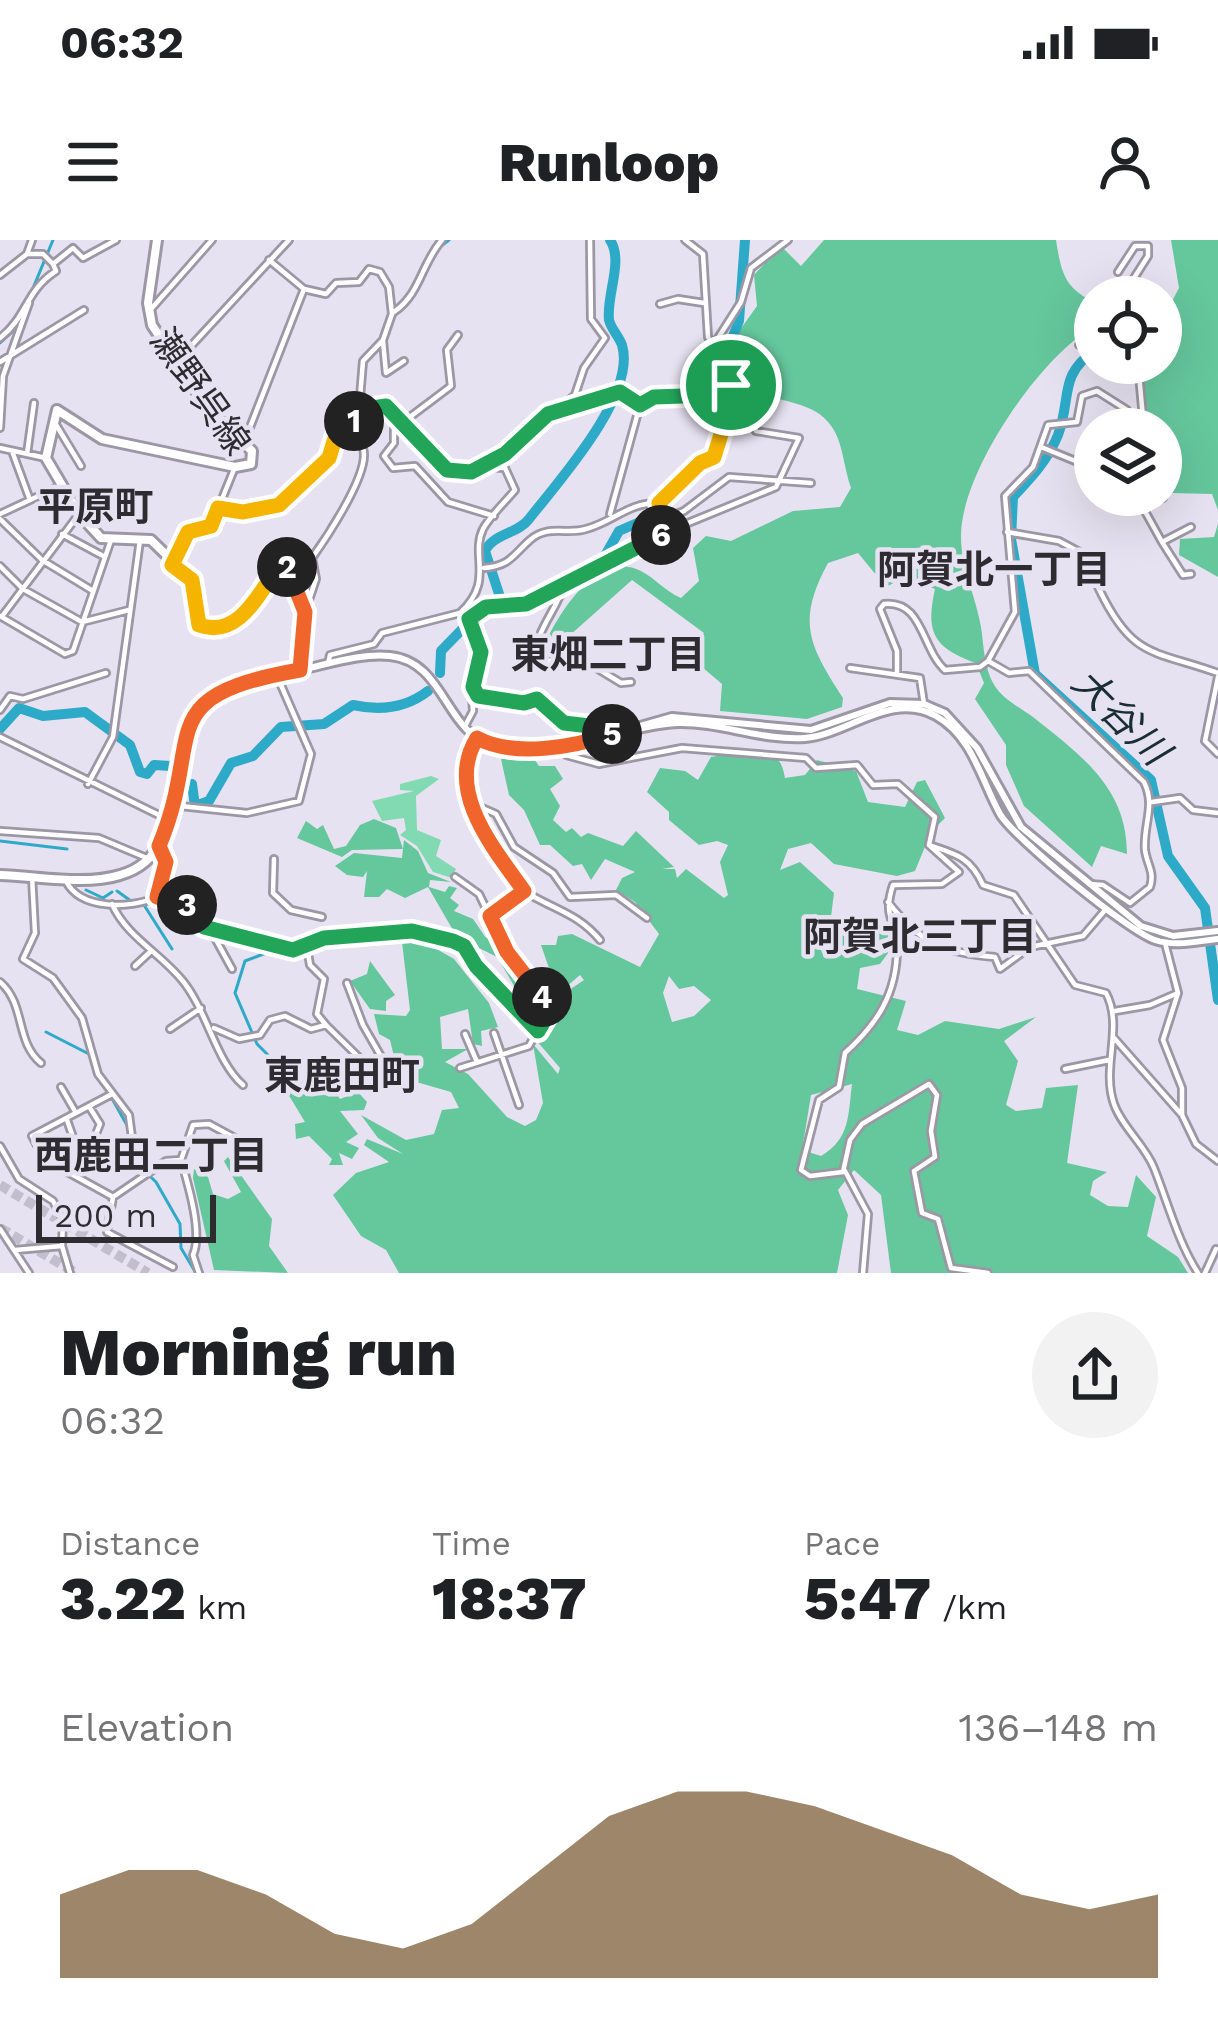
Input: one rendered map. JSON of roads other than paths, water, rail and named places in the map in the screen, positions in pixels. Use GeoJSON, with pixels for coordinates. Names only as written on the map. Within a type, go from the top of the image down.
{"type":"FeatureCollection","features":[{"type":"Feature","properties":{"kind":"main road","name":"瀬野呉線"},"geometry":{"type":"LineString","coordinates":[[52,418],[57,410],[65,412],[102,440],[236,467],[248,466],[254,458],[244,442],[208,409],[175,364],[148,312],[157,240]]}},
{"type":"Feature","properties":{"kind":"main road"},"geometry":{"type":"LineString","coordinates":[[0,875],[115,877],[149,859],[169,820],[190,725],[204,703],[225,686],[300,670],[305,612],[292,570],[280,567],[254,606],[224,626],[208,629],[199,625],[192,580],[151,540],[101,538],[79,514],[46,458],[52,418]]}},
{"type":"Feature","properties":{"kind":"street"},"geometry":{"type":"LineString","coordinates":[[0,275],[27,254],[32,240]]}},
{"type":"Feature","properties":{"kind":"street"},"geometry":{"type":"LineString","coordinates":[[53,264],[74,248],[82,258],[99,244],[116,240]]}},
{"type":"Feature","properties":{"kind":"street"},"geometry":{"type":"LineString","coordinates":[[148,312],[212,240]]}},
{"type":"Feature","properties":{"kind":"street"},"geometry":{"type":"LineString","coordinates":[[392,314],[414,297],[426,261],[442,240]]}},
{"type":"Feature","properties":{"kind":"street"},"geometry":{"type":"LineString","coordinates":[[480,468],[575,395],[584,368],[605,338],[592,319],[590,240]]}},
{"type":"Feature","properties":{"kind":"street"},"geometry":{"type":"LineString","coordinates":[[685,240],[703,254],[704,303],[713,346],[712,382],[698,394]]}},
{"type":"Feature","properties":{"kind":"street"},"geometry":{"type":"LineString","coordinates":[[713,346],[741,302],[751,268],[788,240]]}},
{"type":"Feature","properties":{"kind":"street"},"geometry":{"type":"LineString","coordinates":[[175,364],[284,242]]}},
{"type":"Feature","properties":{"kind":"street"},"geometry":{"type":"LineString","coordinates":[[1118,272],[1135,246],[1148,246],[1148,256],[1135,276]]}},
{"type":"Feature","properties":{"kind":"street"},"geometry":{"type":"LineString","coordinates":[[0,338],[17,325],[33,286],[56,272],[43,254],[27,254]]}},
{"type":"Feature","properties":{"kind":"street"},"geometry":{"type":"LineString","coordinates":[[269,260],[304,289],[326,294],[336,283],[350,285],[376,269],[389,287],[392,314],[383,340],[363,362],[354,428],[364,458],[333,532],[312,558],[316,579],[305,612]]}},
{"type":"Feature","properties":{"kind":"street"},"geometry":{"type":"LineString","coordinates":[[244,442],[304,289]]}},
{"type":"Feature","properties":{"kind":"street"},"geometry":{"type":"LineString","coordinates":[[0,428],[3,376],[28,315],[29,298]]}},
{"type":"Feature","properties":{"kind":"street"},"geometry":{"type":"LineString","coordinates":[[660,304],[677,299],[704,303]]}},
{"type":"Feature","properties":{"kind":"street"},"geometry":{"type":"LineString","coordinates":[[0,362],[84,310]]}},
{"type":"Feature","properties":{"kind":"street"},"geometry":{"type":"LineString","coordinates":[[402,423],[451,386],[447,350],[458,335]]}},
{"type":"Feature","properties":{"kind":"street"},"geometry":{"type":"LineString","coordinates":[[383,340],[386,373],[404,362]]}},
{"type":"Feature","properties":{"kind":"street"},"geometry":{"type":"LineString","coordinates":[[484,568],[518,558],[530,540],[554,529],[587,530],[641,503],[659,503],[700,463],[714,457],[737,382]]}},
{"type":"Feature","properties":{"kind":"street"},"geometry":{"type":"LineString","coordinates":[[469,619],[486,607],[526,604],[666,532],[773,489],[799,438],[756,430],[747,382],[712,395],[654,397],[640,405],[609,516]]}},
{"type":"Feature","properties":{"kind":"street"},"geometry":{"type":"LineString","coordinates":[[563,406],[620,392],[640,405]]}},
{"type":"Feature","properties":{"kind":"street"},"geometry":{"type":"LineString","coordinates":[[1079,408],[1088,392],[1123,408]]}},
{"type":"Feature","properties":{"kind":"street"},"geometry":{"type":"LineString","coordinates":[[27,454],[34,404]]}},
{"type":"Feature","properties":{"kind":"street"},"geometry":{"type":"LineString","coordinates":[[328,664],[330,655],[374,644],[382,633],[460,613],[471,603],[484,568],[481,536],[515,490],[505,468],[447,470],[382,405],[359,410]]}},
{"type":"Feature","properties":{"kind":"street"},"geometry":{"type":"LineString","coordinates":[[52,418],[81,466]]}},
{"type":"Feature","properties":{"kind":"street"},"geometry":{"type":"LineString","coordinates":[[394,418],[394,443],[384,457],[393,468],[415,466],[448,502],[494,516]]}},
{"type":"Feature","properties":{"kind":"street"},"geometry":{"type":"LineString","coordinates":[[897,674],[897,651],[880,609],[884,604],[904,606],[918,618],[928,650],[945,670],[980,667],[988,661],[1015,612],[1005,496],[1033,467],[1048,425],[1074,422]]}},
{"type":"Feature","properties":{"kind":"street"},"geometry":{"type":"LineString","coordinates":[[218,508],[243,512],[279,505],[329,458],[339,434],[354,428]]}},
{"type":"Feature","properties":{"kind":"street"},"geometry":{"type":"LineString","coordinates":[[1040,447],[1074,461]]}},
{"type":"Feature","properties":{"kind":"street"},"geometry":{"type":"LineString","coordinates":[[0,448],[46,458]]}},
{"type":"Feature","properties":{"kind":"street"},"geometry":{"type":"LineString","coordinates":[[12,451],[30,500]]}},
{"type":"Feature","properties":{"kind":"street"},"geometry":{"type":"LineString","coordinates":[[172,565],[188,532],[211,526],[236,467]]}},
{"type":"Feature","properties":{"kind":"street"},"geometry":{"type":"LineString","coordinates":[[662,520],[684,512],[729,477],[812,483]]}},
{"type":"Feature","properties":{"kind":"street"},"geometry":{"type":"LineString","coordinates":[[61,486],[0,516],[43,560],[93,591]]}},
{"type":"Feature","properties":{"kind":"street"},"geometry":{"type":"LineString","coordinates":[[659,503],[666,532]]}},
{"type":"Feature","properties":{"kind":"street"},"geometry":{"type":"LineString","coordinates":[[79,514],[1,617],[65,654],[73,651],[111,540]]}},
{"type":"Feature","properties":{"kind":"street"},"geometry":{"type":"LineString","coordinates":[[1148,516],[1183,575],[1191,574]]}},
{"type":"Feature","properties":{"kind":"street"},"geometry":{"type":"LineString","coordinates":[[1162,542],[1191,527]]}},
{"type":"Feature","properties":{"kind":"street"},"geometry":{"type":"LineString","coordinates":[[1005,532],[1059,541],[1087,556],[1099,590],[1130,640],[1144,651],[1186,659],[1218,675],[1205,741],[1218,754]]}},
{"type":"Feature","properties":{"kind":"street"},"geometry":{"type":"LineString","coordinates":[[62,535],[105,557]]}},
{"type":"Feature","properties":{"kind":"street"},"geometry":{"type":"LineString","coordinates":[[88,784],[113,737],[140,538]]}},
{"type":"Feature","properties":{"kind":"street"},"geometry":{"type":"LineString","coordinates":[[0,566],[23,589],[82,622],[129,610]]}},
{"type":"Feature","properties":{"kind":"street"},"geometry":{"type":"LineString","coordinates":[[565,583],[560,600],[544,616],[534,662],[580,658],[621,683],[631,682]]}},
{"type":"Feature","properties":{"kind":"street"},"geometry":{"type":"LineString","coordinates":[[460,613],[469,619],[481,652],[474,691],[484,699],[537,699],[564,723],[614,733]]}},
{"type":"Feature","properties":{"kind":"street"},"geometry":{"type":"LineString","coordinates":[[300,670],[376,656],[413,663],[433,678],[464,727],[477,738],[508,747],[584,744],[676,723],[811,737],[887,710],[923,711],[947,725],[969,749],[1009,826],[1137,932],[1165,943],[1216,936]]}},
{"type":"Feature","properties":{"kind":"street"},"geometry":{"type":"LineString","coordinates":[[988,661],[1009,673],[1029,671],[1144,782],[1152,802],[1145,853],[1153,872],[1150,887],[1130,903],[1103,885],[1089,884]]}},
{"type":"Feature","properties":{"kind":"street"},"geometry":{"type":"LineString","coordinates":[[850,668],[920,678],[924,704]]}},
{"type":"Feature","properties":{"kind":"street"},"geometry":{"type":"LineString","coordinates":[[0,710],[10,696],[23,699],[106,674]]}},
{"type":"Feature","properties":{"kind":"street"},"geometry":{"type":"LineString","coordinates":[[172,805],[247,813],[298,801],[311,754],[276,674]]}},
{"type":"Feature","properties":{"kind":"street"},"geometry":{"type":"LineString","coordinates":[[464,727],[472,716],[470,688],[476,674]]}},
{"type":"Feature","properties":{"kind":"street"},"geometry":{"type":"LineString","coordinates":[[584,744],[683,716],[811,730],[890,703],[924,704],[945,713],[977,748],[1021,827],[1089,884],[1151,931],[1216,936]]}},
{"type":"Feature","properties":{"kind":"street"},"geometry":{"type":"LineString","coordinates":[[0,737],[169,820]]}},
{"type":"Feature","properties":{"kind":"street"},"geometry":{"type":"LineString","coordinates":[[477,738],[467,760],[483,838],[524,891],[584,921],[600,940]]}},
{"type":"Feature","properties":{"kind":"street"},"geometry":{"type":"LineString","coordinates":[[559,745],[566,755],[599,764],[682,748],[806,758],[816,768],[857,765],[873,785],[898,784],[935,817],[930,850],[954,862],[955,879],[893,885],[886,916],[897,951],[889,1001],[865,1038],[845,1053],[838,1087],[819,1100],[801,1167],[810,1176],[845,1171]]}},
{"type":"Feature","properties":{"kind":"street"},"geometry":{"type":"LineString","coordinates":[[1152,802],[1180,798],[1193,810],[1218,813]]}},
{"type":"Feature","properties":{"kind":"street"},"geometry":{"type":"LineString","coordinates":[[473,804],[496,814],[514,847],[553,872],[570,897],[616,896],[647,918]]}},
{"type":"Feature","properties":{"kind":"street"},"geometry":{"type":"LineString","coordinates":[[0,831],[99,838],[149,859]]}},
{"type":"Feature","properties":{"kind":"street"},"geometry":{"type":"LineString","coordinates":[[929,845],[962,855],[974,865],[983,885],[1014,896],[1052,944],[1075,986],[1106,993],[1115,1010],[1109,1060],[1114,1104],[1154,1165],[1165,1206],[1202,1273]]}},
{"type":"Feature","properties":{"kind":"street"},"geometry":{"type":"LineString","coordinates":[[157,897],[166,862],[159,846]]}},
{"type":"Feature","properties":{"kind":"street"},"geometry":{"type":"LineString","coordinates":[[274,859],[273,893],[291,910],[322,917]]}},
{"type":"Feature","properties":{"kind":"street"},"geometry":{"type":"LineString","coordinates":[[32,876],[34,933],[23,959],[53,977],[82,1018],[98,1074],[129,1115],[134,1153],[150,1172]]}},
{"type":"Feature","properties":{"kind":"street"},"geometry":{"type":"LineString","coordinates":[[64,877],[68,889],[85,899],[140,904],[157,897],[189,906],[210,929],[232,969]]}},
{"type":"Feature","properties":{"kind":"street"},"geometry":{"type":"LineString","coordinates":[[455,877],[479,895],[507,952],[549,1009],[529,1046],[460,1068]]}},
{"type":"Feature","properties":{"kind":"street"},"geometry":{"type":"LineString","coordinates":[[490,916],[524,891]]}},
{"type":"Feature","properties":{"kind":"street"},"geometry":{"type":"LineString","coordinates":[[888,902],[913,934],[935,948],[994,957],[1000,969],[1030,947],[1083,936],[1107,907]]}},
{"type":"Feature","properties":{"kind":"street"},"geometry":{"type":"LineString","coordinates":[[112,904],[149,952],[179,976],[212,1027],[226,1067],[243,1085]]}},
{"type":"Feature","properties":{"kind":"street"},"geometry":{"type":"LineString","coordinates":[[210,929],[293,950],[324,938],[412,931],[453,941],[464,946],[476,966],[538,1031]]}},
{"type":"Feature","properties":{"kind":"street"},"geometry":{"type":"LineString","coordinates":[[1165,943],[1178,993],[1163,1040],[1182,1088],[1182,1115]]}},
{"type":"Feature","properties":{"kind":"street"},"geometry":{"type":"LineString","coordinates":[[307,947],[310,965],[324,979],[317,1014],[386,1084],[394,1079],[363,1025],[347,983]]}},
{"type":"Feature","properties":{"kind":"street"},"geometry":{"type":"LineString","coordinates":[[135,966],[149,952]]}},
{"type":"Feature","properties":{"kind":"street"},"geometry":{"type":"LineString","coordinates":[[0,982],[17,999],[29,1053],[41,1063]]}},
{"type":"Feature","properties":{"kind":"street"},"geometry":{"type":"LineString","coordinates":[[1115,1010],[1150,1005],[1178,993]]}},
{"type":"Feature","properties":{"kind":"street"},"geometry":{"type":"LineString","coordinates":[[170,1029],[201,1008]]}},
{"type":"Feature","properties":{"kind":"street"},"geometry":{"type":"LineString","coordinates":[[212,1027],[239,1039],[260,1035],[270,1020],[285,1016],[311,1029],[326,1025]]}},
{"type":"Feature","properties":{"kind":"street"},"geometry":{"type":"LineString","coordinates":[[494,1033],[519,1105]]}},
{"type":"Feature","properties":{"kind":"street"},"geometry":{"type":"LineString","coordinates":[[465,1034],[478,1063]]}},
{"type":"Feature","properties":{"kind":"street"},"geometry":{"type":"LineString","coordinates":[[1114,1038],[1182,1115],[1196,1144],[1218,1160]]}},
{"type":"Feature","properties":{"kind":"street"},"geometry":{"type":"LineString","coordinates":[[1065,1069],[1109,1060]]}},
{"type":"Feature","properties":{"kind":"street"},"geometry":{"type":"LineString","coordinates":[[863,1273],[868,1214],[845,1171],[850,1140],[862,1124],[929,1084],[937,1095],[931,1131],[935,1157],[914,1171],[922,1213],[938,1219],[951,1268],[988,1273]]}},
{"type":"Feature","properties":{"kind":"street"},"geometry":{"type":"LineString","coordinates":[[61,1087],[76,1114]]}},
{"type":"Feature","properties":{"kind":"street"},"geometry":{"type":"LineString","coordinates":[[112,1094],[32,1136],[37,1150],[113,1197]]}},
{"type":"Feature","properties":{"kind":"street"},"geometry":{"type":"LineString","coordinates":[[67,1120],[75,1144],[92,1144],[100,1124],[90,1107]]}},
{"type":"Feature","properties":{"kind":"street"},"geometry":{"type":"LineString","coordinates":[[200,1273],[194,1255],[200,1241],[181,1160],[193,1124],[208,1124],[259,1151]]}},
{"type":"Feature","properties":{"kind":"street"},"geometry":{"type":"LineString","coordinates":[[0,1146],[19,1179],[53,1201],[63,1220],[62,1246],[70,1273]]}},
{"type":"Feature","properties":{"kind":"street"},"geometry":{"type":"LineString","coordinates":[[173,1267],[106,1232],[113,1197],[166,1161],[181,1160]]}},
{"type":"Feature","properties":{"kind":"street"},"geometry":{"type":"LineString","coordinates":[[0,1229],[29,1273]]}},
{"type":"Feature","properties":{"kind":"street"},"geometry":{"type":"LineString","coordinates":[[15,1250],[62,1246]]}},
{"type":"Feature","properties":{"kind":"street"},"geometry":{"type":"LineString","coordinates":[[1202,1273],[1216,1249]]}},
{"type":"Feature","properties":{"kind":"waterway"},"geometry":{"type":"LineString","coordinates":[[31,293],[53,240]]}},
{"type":"Feature","properties":{"kind":"waterway"},"geometry":{"type":"LineString","coordinates":[[436,250],[449,240]]}},
{"type":"Feature","properties":{"kind":"waterway"},"geometry":{"type":"LineString","coordinates":[[440,673],[441,651],[476,615],[501,600],[485,551],[529,519],[592,437],[618,388],[624,365],[622,345],[609,320],[615,268],[610,240]]}},
{"type":"Feature","properties":{"kind":"waterway"},"geometry":{"type":"LineString","coordinates":[[501,600],[517,601],[602,561],[619,531],[651,517],[682,482],[713,461],[741,390],[731,341],[739,321],[745,240]]}},
{"type":"Feature","properties":{"kind":"waterway"},"geometry":{"type":"LineString","coordinates":[[412,297],[428,264]]}},
{"type":"Feature","properties":{"kind":"waterway"},"geometry":{"type":"LineString","coordinates":[[0,343],[20,325]]}},
{"type":"Feature","properties":{"kind":"waterway","name":"大谷川"},"geometry":{"type":"LineString","coordinates":[[1074,373],[1058,435],[1033,476],[1013,497],[1011,539],[1035,674],[1151,780],[1168,856],[1205,908],[1218,1000]]}},
{"type":"Feature","properties":{"kind":"waterway"},"geometry":{"type":"LineString","coordinates":[[192,784],[195,806],[209,801],[231,763],[253,756],[281,727],[324,724],[353,705],[392,707],[428,691]]}},
{"type":"Feature","properties":{"kind":"waterway"},"geometry":{"type":"LineString","coordinates":[[0,729],[19,708],[43,716],[85,712],[130,745],[140,772],[147,774],[154,765],[171,766]]}},
{"type":"Feature","properties":{"kind":"waterway"},"geometry":{"type":"LineString","coordinates":[[0,841],[67,849]]}},
{"type":"Feature","properties":{"kind":"waterway"},"geometry":{"type":"LineString","coordinates":[[86,890],[103,898],[112,892]]}},
{"type":"Feature","properties":{"kind":"waterway"},"geometry":{"type":"LineString","coordinates":[[117,891],[131,901]]}},
{"type":"Feature","properties":{"kind":"waterway"},"geometry":{"type":"LineString","coordinates":[[144,905],[172,949]]}},
{"type":"Feature","properties":{"kind":"waterway"},"geometry":{"type":"LineString","coordinates":[[266,953],[245,961],[235,993],[257,1044],[276,1063],[276,1077]]}},
{"type":"Feature","properties":{"kind":"waterway"},"geometry":{"type":"LineString","coordinates":[[46,1032],[89,1054]]}},
{"type":"Feature","properties":{"kind":"waterway"},"geometry":{"type":"LineString","coordinates":[[92,1063],[128,1127]]}},
{"type":"Feature","properties":{"kind":"waterway"},"geometry":{"type":"LineString","coordinates":[[129,1136],[132,1159],[156,1182],[180,1224],[181,1248],[196,1273]]}},
{"type":"Feature","properties":{"kind":"tunnel"},"geometry":{"type":"LineString","coordinates":[[0,1185],[148,1273]]}},
{"type":"Feature","properties":{"kind":"tunnel"},"geometry":{"type":"LineString","coordinates":[[0,1228],[76,1273]]}},
{"type":"Feature","properties":{"kind":"district","name":"平原町"},"geometry":{"type":"Point","coordinates":[95,506]}},
{"type":"Feature","properties":{"kind":"district","name":"阿賀北一丁目"},"geometry":{"type":"Point","coordinates":[994,569]}},
{"type":"Feature","properties":{"kind":"district","name":"東畑二丁目"},"geometry":{"type":"Point","coordinates":[608,654]}},
{"type":"Feature","properties":{"kind":"district","name":"阿賀北三丁目"},"geometry":{"type":"Point","coordinates":[920,936]}},
{"type":"Feature","properties":{"kind":"district","name":"東鹿田町"},"geometry":{"type":"Point","coordinates":[342,1075]}},
{"type":"Feature","properties":{"kind":"district","name":"西鹿田二丁目"},"geometry":{"type":"Point","coordinates":[151,1155]}}]}
